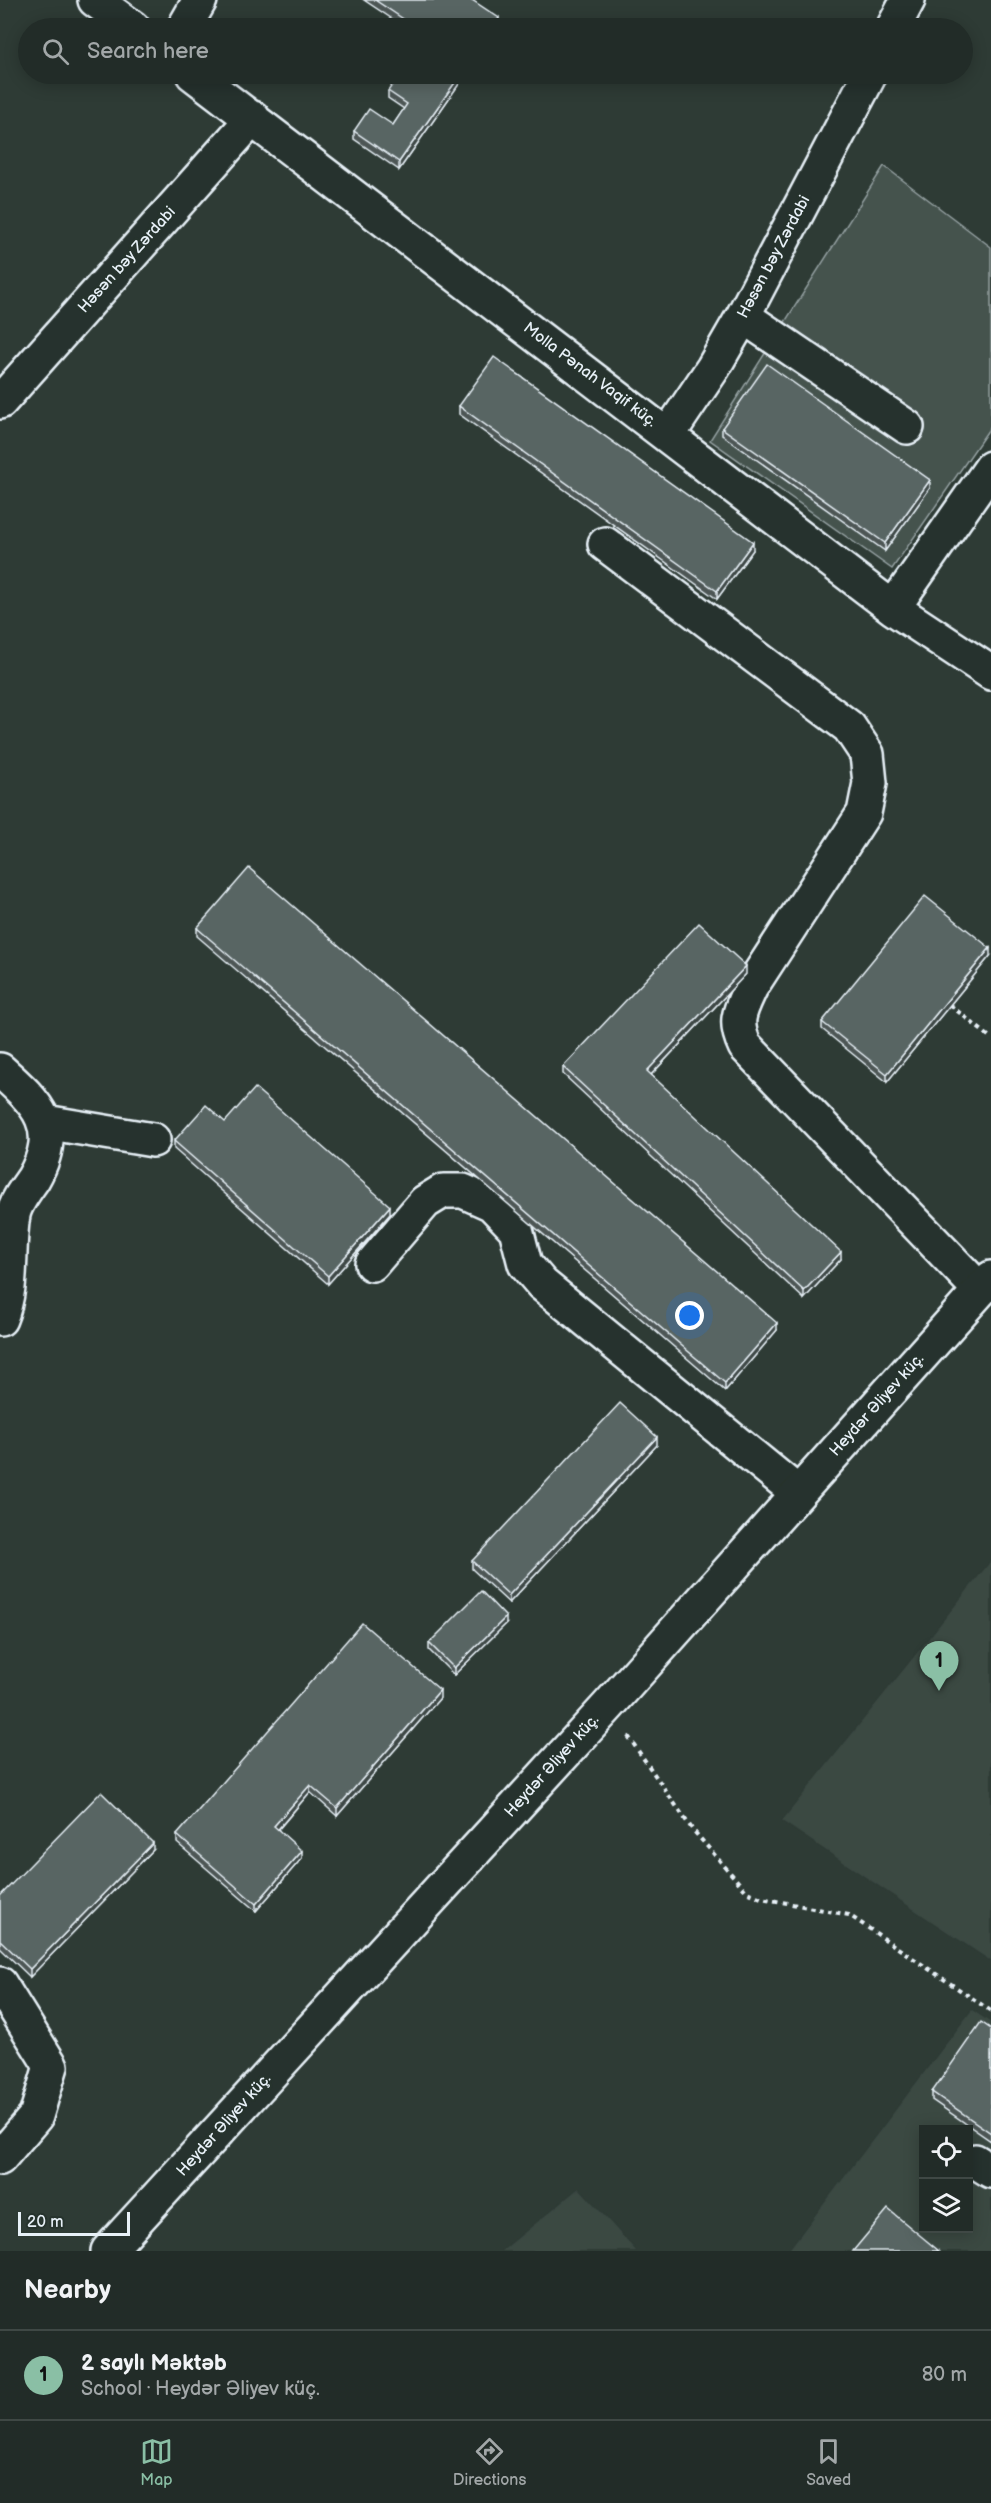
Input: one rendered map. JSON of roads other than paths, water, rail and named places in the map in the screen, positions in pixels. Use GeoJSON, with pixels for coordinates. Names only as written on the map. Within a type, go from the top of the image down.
{"type":"FeatureCollection","features":[{"type":"Feature","properties":{"kind":"street"},"geometry":{"type":"LineString","coordinates":[[95,0],[119,18]]}},
{"type":"Feature","properties":{"kind":"street"},"geometry":{"type":"LineString","coordinates":[[190,18],[200,0]]}},
{"type":"Feature","properties":{"kind":"street"},"geometry":{"type":"LineString","coordinates":[[898,18],[908,0]]}},
{"type":"Feature","properties":{"kind":"street","name":"Molla Pənah Vaqif küç."},"geometry":{"type":"LineString","coordinates":[[207,84],[894,608],[991,673]]}},
{"type":"Feature","properties":{"kind":"street","name":"Həsən bəy Zərdabi"},"geometry":{"type":"LineString","coordinates":[[668,435],[713,368],[743,316],[865,84]]}},
{"type":"Feature","properties":{"kind":"street","name":"Həsən bəy Zərdabi"},"geometry":{"type":"LineString","coordinates":[[0,402],[253,118]]}},
{"type":"Feature","properties":{"kind":"street"},"geometry":{"type":"LineString","coordinates":[[743,316],[907,427]]}},
{"type":"Feature","properties":{"kind":"street"},"geometry":{"type":"LineString","coordinates":[[894,608],[991,468]]}},
{"type":"Feature","properties":{"kind":"street"},"geometry":{"type":"LineString","coordinates":[[605,544],[849,727],[867,754],[870,783],[864,813],[751,987],[740,1011],[737,1030],[745,1046],[986,1284]]}},
{"type":"Feature","properties":{"kind":"street"},"geometry":{"type":"LineString","coordinates":[[0,1070],[29,1096],[45,1122],[46,1145],[41,1165],[13,1211],[5,1266],[7,1302],[0,1319]]}},
{"type":"Feature","properties":{"kind":"street"},"geometry":{"type":"LineString","coordinates":[[45,1122],[153,1140]]}},
{"type":"Feature","properties":{"kind":"street"},"geometry":{"type":"LineString","coordinates":[[372,1264],[425,1202],[443,1191],[463,1191],[492,1204],[516,1229],[525,1264],[542,1284],[798,1493]]}},
{"type":"Feature","properties":{"kind":"street","name":"Heydər Əliyev küç."},"geometry":{"type":"LineString","coordinates":[[108,2251],[608,1706],[986,1284]]}},
{"type":"Feature","properties":{"kind":"street"},"geometry":{"type":"LineString","coordinates":[[0,1984],[51,2067],[36,2116],[0,2158]]}},
{"type":"Feature","properties":{"kind":"place","name":"2 saylı Məktəb"},"geometry":{"type":"Point","coordinates":[939,1691]}}]}
